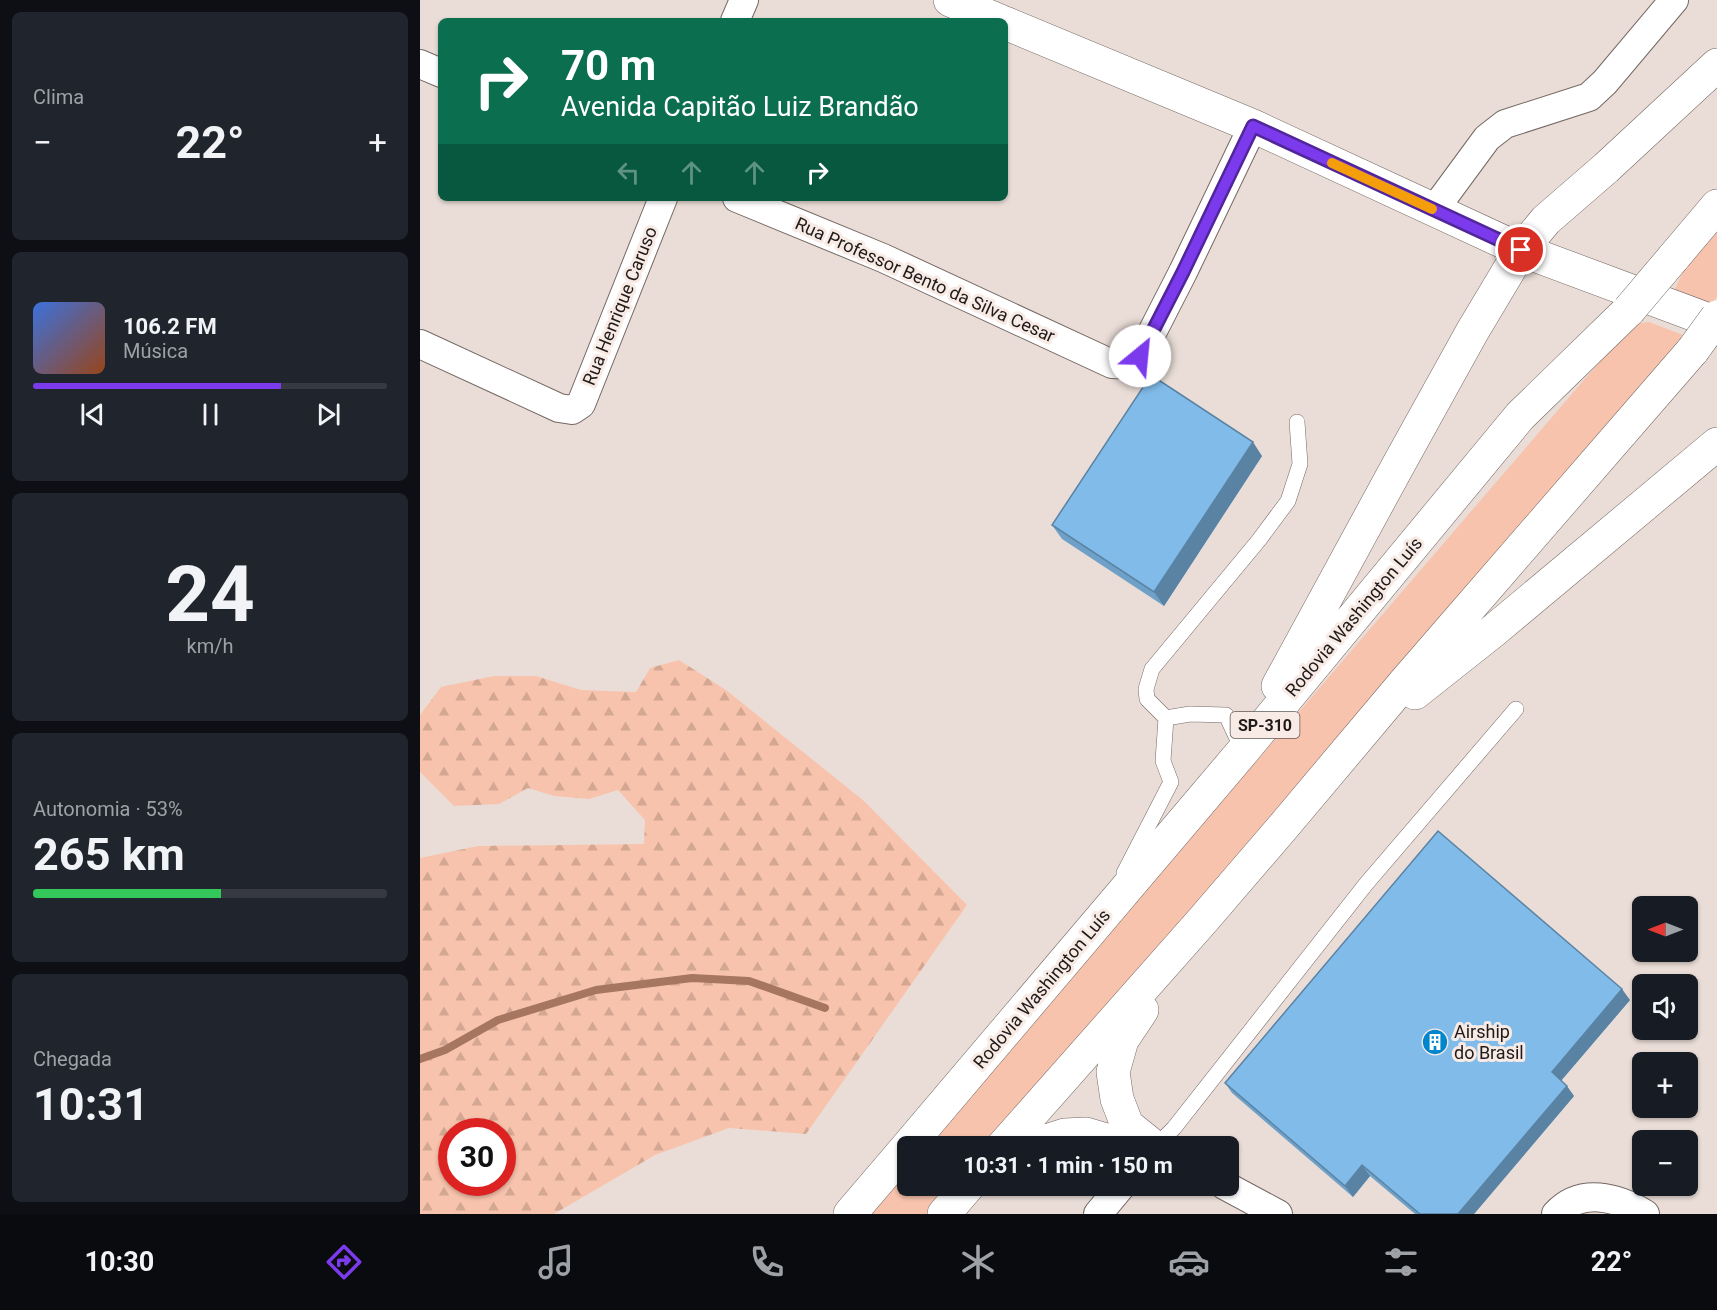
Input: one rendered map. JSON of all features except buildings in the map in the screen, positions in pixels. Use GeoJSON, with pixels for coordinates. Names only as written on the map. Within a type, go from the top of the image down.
{"type":"FeatureCollection","features":[{"type":"Feature","properties":{"kind":"main road"},"geometry":{"type":"LineString","coordinates":[[950,0],[993,18]]}},
{"type":"Feature","properties":{"kind":"main road"},"geometry":{"type":"LineString","coordinates":[[1008,24],[1253,126],[1521,250],[1717,323]]}},
{"type":"Feature","properties":{"kind":"main road"},"geometry":{"type":"LineString","coordinates":[[1244,751],[1400,462],[1472,332],[1521,250],[1546,220],[1717,65]]}},
{"type":"Feature","properties":{"kind":"main road","name":"Rodovia Washington Luís"},"geometry":{"type":"LineString","coordinates":[[917,1136],[1244,751],[1520,416],[1629,310],[1717,206]]}},
{"type":"Feature","properties":{"kind":"main road"},"geometry":{"type":"LineString","coordinates":[[1012,1136],[1203,920],[1404,682],[1693,350],[1717,317]]}},
{"type":"Feature","properties":{"kind":"main road"},"geometry":{"type":"LineString","coordinates":[[1283,827],[1408,698],[1492,632],[1717,444]]}},
{"type":"Feature","properties":{"kind":"main road"},"geometry":{"type":"LineString","coordinates":[[1141,1136],[1127,1125],[1117,1099],[1113,1072],[1122,1040],[1203,920]]}},
{"type":"Feature","properties":{"kind":"main road"},"geometry":{"type":"LineString","coordinates":[[1062,1136],[1086,1134],[1093,1136]]}},
{"type":"Feature","properties":{"kind":"main road","name":"Rodovia Washington Luís"},"geometry":{"type":"LineString","coordinates":[[850,1214],[897,1159]]}},
{"type":"Feature","properties":{"kind":"street"},"geometry":{"type":"LineString","coordinates":[[736,18],[744,0]]}},
{"type":"Feature","properties":{"kind":"street"},"geometry":{"type":"LineString","coordinates":[[1434,210],[1487,138],[1505,124],[1588,97],[1605,82],[1674,0]]}},
{"type":"Feature","properties":{"kind":"street"},"geometry":{"type":"LineString","coordinates":[[420,64],[438,72]]}},
{"type":"Feature","properties":{"kind":"street","name":"Rua Professor Bento da Silva Cesar"},"geometry":{"type":"LineString","coordinates":[[744,201],[883,258],[1112,364],[1124,365],[1132,363],[1140,356],[1253,126]]}},
{"type":"Feature","properties":{"kind":"street","name":"Rua Henrique Caruso"},"geometry":{"type":"LineString","coordinates":[[420,344],[559,408],[572,410],[581,404],[662,201]]}},
{"type":"Feature","properties":{"kind":"street"},"geometry":{"type":"LineString","coordinates":[[1239,1193],[1278,1214]]}},
{"type":"Feature","properties":{"kind":"street"},"geometry":{"type":"LineString","coordinates":[[1098,1214],[1113,1196]]}},
{"type":"Feature","properties":{"kind":"street"},"geometry":{"type":"LineString","coordinates":[[1564,1208],[1599,1196],[1630,1204],[1645,1214]]}},
{"type":"Feature","properties":{"kind":"lane"},"geometry":{"type":"LineString","coordinates":[[1096,925],[1171,782],[1163,761],[1166,718],[1147,699],[1146,689],[1152,669],[1259,540],[1288,501],[1300,464],[1297,422]]}},
{"type":"Feature","properties":{"kind":"lane"},"geometry":{"type":"LineString","coordinates":[[1165,1136],[1174,1128],[1366,884],[1516,709]]}},
{"type":"Feature","properties":{"kind":"lane"},"geometry":{"type":"LineString","coordinates":[[1166,718],[1190,714],[1226,715],[1244,751]]}},
{"type":"Feature","properties":{"kind":"green space"},"geometry":{"type":"Polygon","coordinates":[[[1717,229],[1717,297],[1709,306],[1674,291],[1685,267],[1717,229]]]}},
{"type":"Feature","properties":{"kind":"green space"},"geometry":{"type":"Polygon","coordinates":[[[1649,322],[1683,335],[997,1136],[935,1136],[1632,324],[1649,322]]]}},
{"type":"Feature","properties":{"kind":"green space"},"geometry":{"type":"Polygon","coordinates":[[[679,660],[726,690],[864,801],[967,905],[806,1134],[729,1128],[655,1155],[554,1214],[420,1214],[420,858],[478,846],[644,844],[645,820],[618,790],[589,799],[554,796],[528,788],[499,804],[454,806],[420,772],[420,715],[441,687],[494,676],[536,676],[581,690],[636,692],[650,668],[679,660]]]}},
{"type":"Feature","properties":{"kind":"green space"},"geometry":{"type":"Polygon","coordinates":[[[897,1180],[897,1196],[945,1196],[930,1214],[868,1214],[897,1180]]]}},
{"type":"Feature","properties":{"kind":"waterway"},"geometry":{"type":"LineString","coordinates":[[420,1059],[445,1050],[498,1020],[596,990],[692,978],[749,981],[825,1008]]}},
{"type":"Feature","properties":{"kind":"slow traffic"},"geometry":{"type":"LineString","coordinates":[[1332,163],[1432,209]]}},
{"type":"Feature","properties":{"kind":"place","name":"Airship do Brasil"},"geometry":{"type":"Point","coordinates":[1435,1042]}},
{"type":"Feature","properties":{"kind":"route"},"geometry":{"type":"LineString","coordinates":[[1140,356],[1253,126],[1521,250]]}}]}
